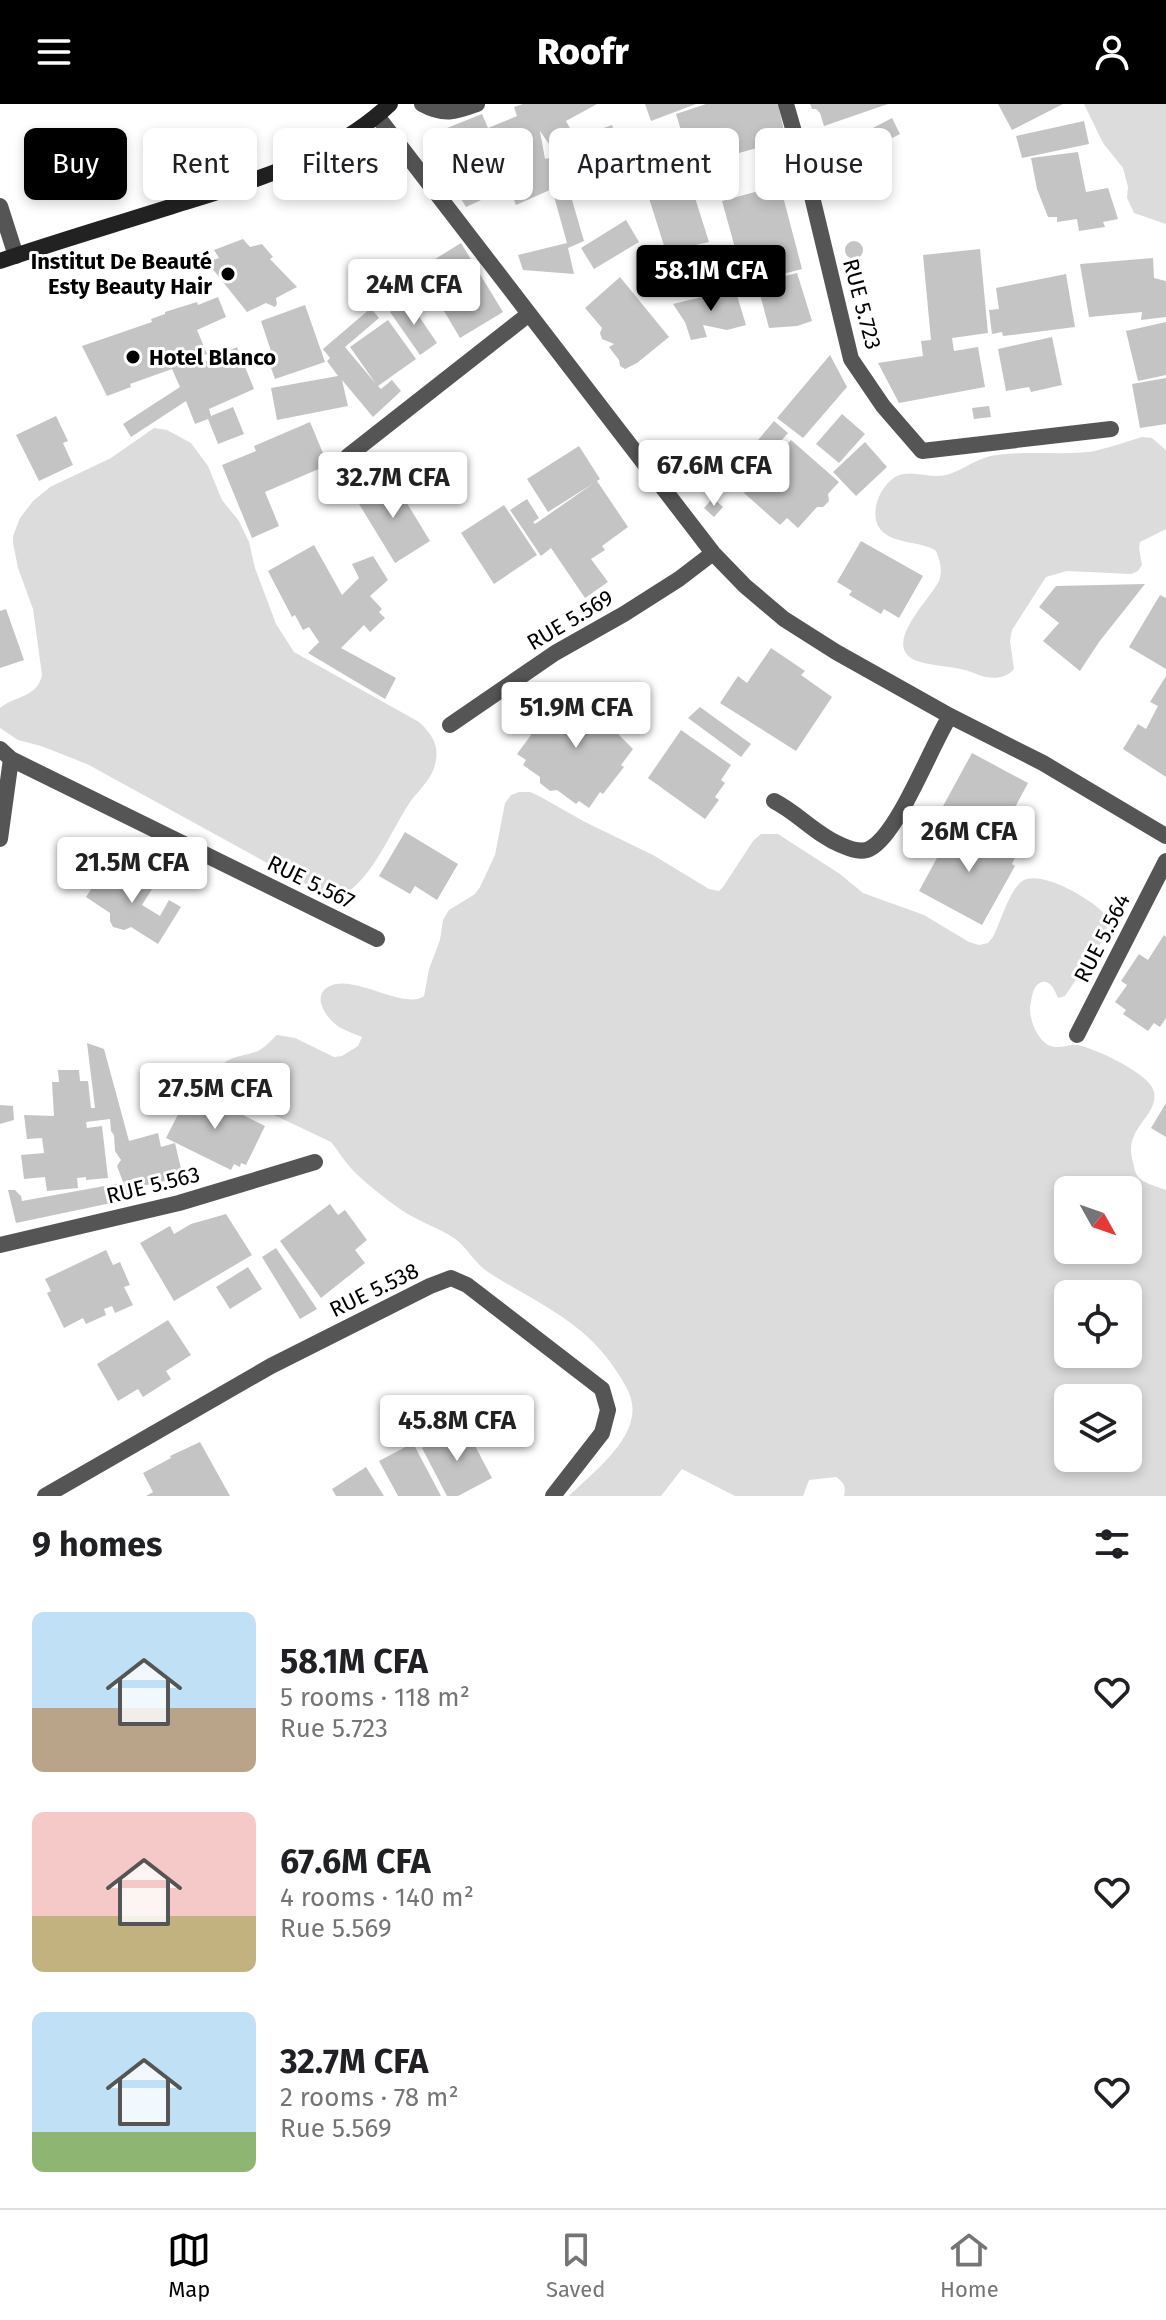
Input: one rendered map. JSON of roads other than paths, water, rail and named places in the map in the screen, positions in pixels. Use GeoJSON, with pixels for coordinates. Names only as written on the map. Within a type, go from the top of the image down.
{"type":"FeatureCollection","features":[{"type":"Feature","properties":{"kind":"main road"},"geometry":{"type":"LineString","coordinates":[[8,258],[255,180],[314,155],[377,116],[390,104]]}},
{"type":"Feature","properties":{"kind":"street"},"geometry":{"type":"LineString","coordinates":[[422,104],[452,113],[477,104]]}},
{"type":"Feature","properties":{"kind":"street","name":"RUE 5.723"},"geometry":{"type":"LineString","coordinates":[[786,104],[809,184],[851,359],[883,406],[922,451],[1111,429]]}},
{"type":"Feature","properties":{"kind":"street"},"geometry":{"type":"LineString","coordinates":[[377,116],[713,553],[745,586],[784,619],[836,652],[950,716],[1043,763],[1166,836]]}},
{"type":"Feature","properties":{"kind":"street"},"geometry":{"type":"LineString","coordinates":[[0,206],[8,258]]}},
{"type":"Feature","properties":{"kind":"street"},"geometry":{"type":"LineString","coordinates":[[348,456],[529,314]]}},
{"type":"Feature","properties":{"kind":"street","name":"RUE 5.569"},"geometry":{"type":"LineString","coordinates":[[450,725],[555,653],[679,579],[713,553]]}},
{"type":"Feature","properties":{"kind":"street"},"geometry":{"type":"LineString","coordinates":[[774,801],[839,845],[859,851],[870,849],[895,821],[950,716]]}},
{"type":"Feature","properties":{"kind":"street"},"geometry":{"type":"LineString","coordinates":[[0,839],[6,754]]}},
{"type":"Feature","properties":{"kind":"street","name":"RUE 5.567"},"geometry":{"type":"LineString","coordinates":[[6,754],[377,939]]}},
{"type":"Feature","properties":{"kind":"street","name":"RUE 5.564"},"geometry":{"type":"LineString","coordinates":[[1077,1035],[1166,861]]}},
{"type":"Feature","properties":{"kind":"street","name":"RUE 5.563"},"geometry":{"type":"LineString","coordinates":[[0,1245],[179,1203],[315,1162]]}},
{"type":"Feature","properties":{"kind":"street","name":"RUE 5.538"},"geometry":{"type":"LineString","coordinates":[[45,1496],[271,1366],[451,1278],[467,1285],[602,1389],[608,1410],[602,1433],[553,1496]]}},
{"type":"Feature","properties":{"kind":"place","name":"Institut De Beauté Esty Beauty Hair"},"geometry":{"type":"Point","coordinates":[228,274]}},
{"type":"Feature","properties":{"kind":"place","name":"Hotel Blanco"},"geometry":{"type":"Point","coordinates":[133,357]}}]}
